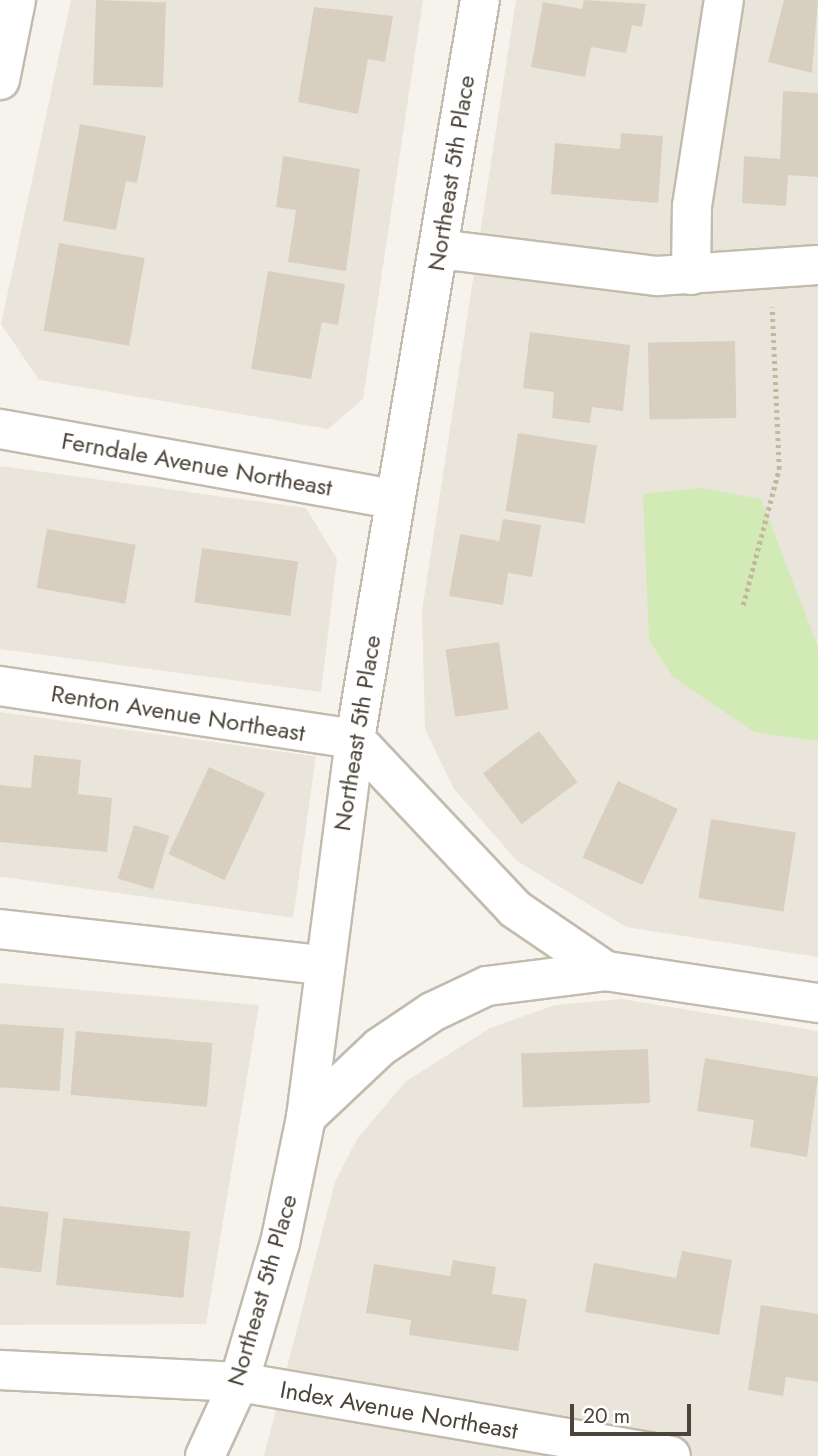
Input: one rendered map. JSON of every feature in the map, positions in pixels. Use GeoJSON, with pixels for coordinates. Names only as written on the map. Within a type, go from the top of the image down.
{"type":"FeatureCollection","features":[{"type":"Feature","properties":{"kind":"street","name":"Northeast 5th Place"},"geometry":{"type":"LineString","coordinates":[[205,1456],[239,1382],[280,1243],[306,1117],[323,965],[355,739],[480,0]]}},
{"type":"Feature","properties":{"kind":"street"},"geometry":{"type":"LineString","coordinates":[[691,275],[692,206],[724,0]]}},
{"type":"Feature","properties":{"kind":"street"},"geometry":{"type":"LineString","coordinates":[[0,80],[9,18]]}},
{"type":"Feature","properties":{"kind":"street"},"geometry":{"type":"LineString","coordinates":[[439,249],[691,275],[771,271],[818,265]]}},
{"type":"Feature","properties":{"kind":"street","name":"Ferndale Avenue Northeast"},"geometry":{"type":"LineString","coordinates":[[0,429],[394,499]]}},
{"type":"Feature","properties":{"kind":"street","name":"Renton Avenue Northeast"},"geometry":{"type":"LineString","coordinates":[[0,686],[355,739]]}},
{"type":"Feature","properties":{"kind":"street"},"geometry":{"type":"LineString","coordinates":[[355,739],[515,909],[606,971]]}},
{"type":"Feature","properties":{"kind":"street"},"geometry":{"type":"LineString","coordinates":[[0,929],[323,965]]}},
{"type":"Feature","properties":{"kind":"street"},"geometry":{"type":"LineString","coordinates":[[306,1117],[380,1047],[432,1012],[487,986],[606,971],[818,1003]]}},
{"type":"Feature","properties":{"kind":"street","name":"Index Avenue Northeast"},"geometry":{"type":"LineString","coordinates":[[0,1370],[239,1382],[670,1456]]}},
{"type":"Feature","properties":{"kind":"path"},"geometry":{"type":"LineString","coordinates":[[743,605],[779,469],[771,271]]}},
{"type":"Feature","properties":{"kind":"shaded area"},"geometry":{"type":"Polygon","coordinates":[[[71,0],[423,0],[363,399],[328,429],[39,380],[1,324],[71,0]]]}},
{"type":"Feature","properties":{"kind":"shaded area"},"geometry":{"type":"Polygon","coordinates":[[[516,0],[818,0],[818,957],[626,927],[517,861],[454,789],[425,729],[422,611],[516,0]]]}},
{"type":"Feature","properties":{"kind":"shaded area"},"geometry":{"type":"Polygon","coordinates":[[[0,466],[306,508],[337,559],[321,692],[0,649],[0,466]]]}},
{"type":"Feature","properties":{"kind":"shaded area"},"geometry":{"type":"Polygon","coordinates":[[[0,712],[316,756],[293,918],[0,877],[0,712]]]}},
{"type":"Feature","properties":{"kind":"shaded area"},"geometry":{"type":"Polygon","coordinates":[[[0,983],[259,1005],[206,1324],[0,1325],[0,983]]]}},
{"type":"Feature","properties":{"kind":"shaded area"},"geometry":{"type":"Polygon","coordinates":[[[621,999],[818,1031],[818,1456],[264,1456],[335,1182],[357,1139],[405,1082],[490,1028],[555,1005],[621,999]]]}},
{"type":"Feature","properties":{"kind":"green space"},"geometry":{"type":"Polygon","coordinates":[[[702,488],[761,499],[818,647],[818,741],[754,732],[673,677],[649,640],[643,494],[702,488]]]}},
{"type":"Feature","properties":{"kind":"building"},"geometry":{"type":"Polygon","coordinates":[[[96,0],[166,2],[163,87],[93,85],[96,0]]]}},
{"type":"Feature","properties":{"kind":"building"},"geometry":{"type":"Polygon","coordinates":[[[584,0],[646,4],[642,27],[632,25],[626,53],[591,47],[585,77],[531,67],[543,2],[582,9],[584,0]]]}},
{"type":"Feature","properties":{"kind":"building"},"geometry":{"type":"Polygon","coordinates":[[[784,0],[818,0],[812,73],[768,62],[784,0]]]}},
{"type":"Feature","properties":{"kind":"building"},"geometry":{"type":"Polygon","coordinates":[[[314,7],[393,16],[385,62],[368,59],[358,114],[298,102],[314,7]]]}},
{"type":"Feature","properties":{"kind":"building"},"geometry":{"type":"Polygon","coordinates":[[[783,91],[818,93],[818,177],[788,175],[786,206],[742,203],[744,156],[780,159],[783,91]]]}},
{"type":"Feature","properties":{"kind":"building"},"geometry":{"type":"Polygon","coordinates":[[[80,124],[146,136],[137,183],[126,181],[116,230],[63,221],[80,124]]]}},
{"type":"Feature","properties":{"kind":"building"},"geometry":{"type":"Polygon","coordinates":[[[621,133],[663,136],[658,203],[551,194],[555,143],[620,149],[621,133]]]}},
{"type":"Feature","properties":{"kind":"building"},"geometry":{"type":"Polygon","coordinates":[[[283,156],[360,169],[346,271],[288,262],[296,210],[276,207],[283,156]]]}},
{"type":"Feature","properties":{"kind":"building"},"geometry":{"type":"Polygon","coordinates":[[[59,243],[145,258],[129,346],[44,331],[59,243]]]}},
{"type":"Feature","properties":{"kind":"building"},"geometry":{"type":"Polygon","coordinates":[[[268,271],[345,284],[338,325],[322,322],[311,379],[251,369],[268,271]]]}},
{"type":"Feature","properties":{"kind":"building"},"geometry":{"type":"Polygon","coordinates":[[[530,332],[630,345],[623,411],[592,407],[590,423],[552,418],[554,392],[523,388],[530,332]]]}},
{"type":"Feature","properties":{"kind":"building"},"geometry":{"type":"Polygon","coordinates":[[[735,341],[736,418],[649,420],[648,343],[735,341]]]}},
{"type":"Feature","properties":{"kind":"building"},"geometry":{"type":"Polygon","coordinates":[[[518,433],[597,446],[585,524],[506,511],[518,433]]]}},
{"type":"Feature","properties":{"kind":"building"},"geometry":{"type":"Polygon","coordinates":[[[503,519],[541,525],[532,577],[508,573],[503,605],[449,596],[460,534],[499,541],[503,519]]]}},
{"type":"Feature","properties":{"kind":"building"},"geometry":{"type":"Polygon","coordinates":[[[47,529],[136,545],[125,604],[37,588],[47,529]]]}},
{"type":"Feature","properties":{"kind":"building"},"geometry":{"type":"Polygon","coordinates":[[[202,548],[298,561],[290,616],[194,602],[202,548]]]}},
{"type":"Feature","properties":{"kind":"building"},"geometry":{"type":"Polygon","coordinates":[[[499,642],[508,709],[455,717],[446,650],[499,642]]]}},
{"type":"Feature","properties":{"kind":"building"},"geometry":{"type":"Polygon","coordinates":[[[539,731],[578,782],[522,824],[483,773],[539,731]]]}},
{"type":"Feature","properties":{"kind":"building"},"geometry":{"type":"Polygon","coordinates":[[[34,755],[81,760],[78,794],[112,798],[107,852],[0,842],[0,785],[31,788],[34,755]]]}},
{"type":"Feature","properties":{"kind":"building"},"geometry":{"type":"Polygon","coordinates":[[[209,767],[265,793],[225,880],[168,854],[209,767]]]}},
{"type":"Feature","properties":{"kind":"building"},"geometry":{"type":"Polygon","coordinates":[[[618,781],[678,809],[642,885],[583,857],[618,781]]]}},
{"type":"Feature","properties":{"kind":"building"},"geometry":{"type":"Polygon","coordinates":[[[711,819],[796,832],[783,911],[698,898],[711,819]]]}},
{"type":"Feature","properties":{"kind":"building"},"geometry":{"type":"Polygon","coordinates":[[[134,825],[169,836],[153,889],[118,879],[134,825]]]}},
{"type":"Feature","properties":{"kind":"building"},"geometry":{"type":"Polygon","coordinates":[[[0,1024],[64,1028],[59,1091],[0,1087],[0,1024]]]}},
{"type":"Feature","properties":{"kind":"building"},"geometry":{"type":"Polygon","coordinates":[[[76,1031],[212,1043],[207,1107],[70,1095],[76,1031]]]}},
{"type":"Feature","properties":{"kind":"building"},"geometry":{"type":"Polygon","coordinates":[[[648,1049],[650,1103],[523,1107],[521,1053],[648,1049]]]}},
{"type":"Feature","properties":{"kind":"building"},"geometry":{"type":"Polygon","coordinates":[[[705,1058],[818,1077],[807,1157],[750,1147],[754,1120],[697,1111],[705,1058]]]}},
{"type":"Feature","properties":{"kind":"building"},"geometry":{"type":"Polygon","coordinates":[[[0,1206],[49,1212],[41,1273],[0,1267],[0,1206]]]}},
{"type":"Feature","properties":{"kind":"building"},"geometry":{"type":"Polygon","coordinates":[[[63,1218],[190,1231],[183,1298],[56,1285],[63,1218]]]}},
{"type":"Feature","properties":{"kind":"building"},"geometry":{"type":"Polygon","coordinates":[[[682,1251],[732,1260],[719,1335],[585,1312],[594,1263],[676,1278],[682,1251]]]}},
{"type":"Feature","properties":{"kind":"building"},"geometry":{"type":"Polygon","coordinates":[[[453,1260],[496,1267],[492,1294],[527,1299],[518,1351],[409,1335],[411,1320],[366,1313],[374,1264],[450,1276],[453,1260]]]}},
{"type":"Feature","properties":{"kind":"building"},"geometry":{"type":"Polygon","coordinates":[[[761,1305],[818,1314],[818,1382],[786,1377],[783,1396],[748,1390],[761,1305]]]}}]}
